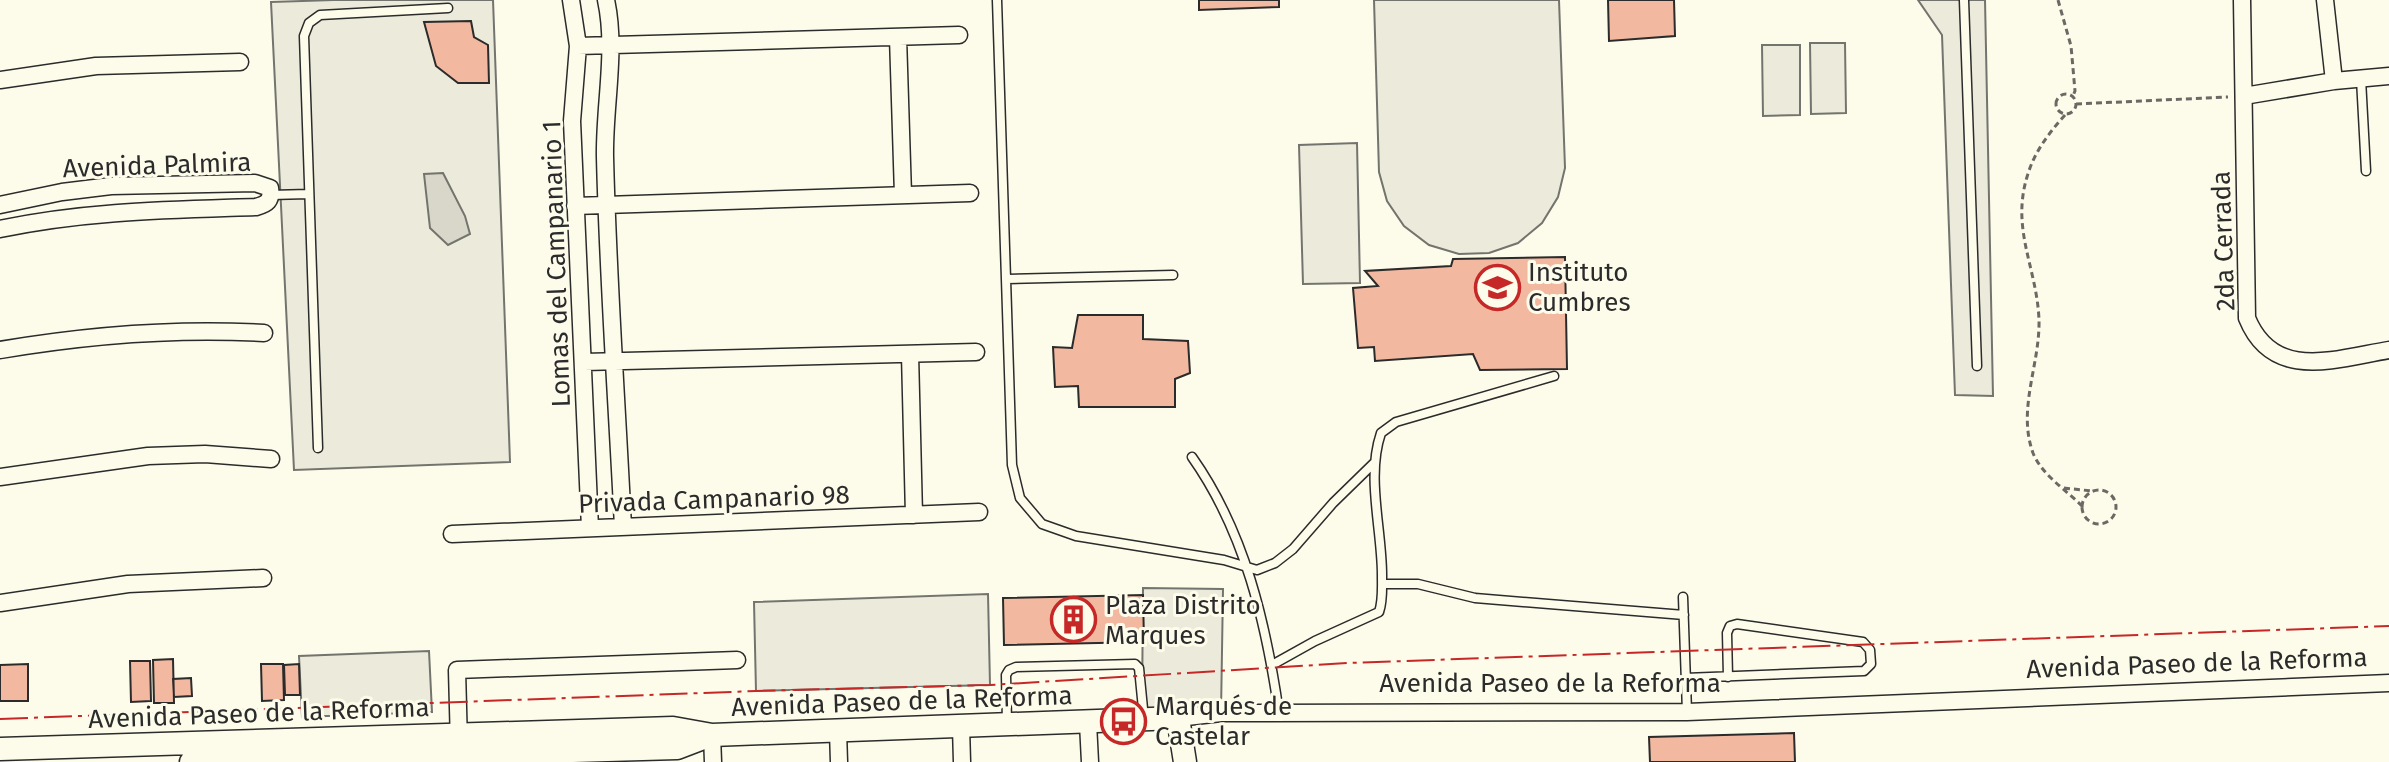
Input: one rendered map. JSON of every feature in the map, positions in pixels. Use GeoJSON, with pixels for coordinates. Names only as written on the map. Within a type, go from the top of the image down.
{"type":"FeatureCollection","features":[{"type":"Feature","properties":{"kind":"street","name":"Lomas del Campanario 1"},"geometry":{"type":"LineString","coordinates":[[571,0],[578,46],[572,121],[590,528]]}},
{"type":"Feature","properties":{"kind":"street","name":"Lomas del Campanario 1"},"geometry":{"type":"LineString","coordinates":[[606,0],[610,46],[605,126],[607,206],[623,527]]}},
{"type":"Feature","properties":{"kind":"street","name":"2da Cerrada"},"geometry":{"type":"LineString","coordinates":[[2242,0],[2247,318],[2254,335],[2274,355],[2295,361],[2320,362],[2389,350]]}},
{"type":"Feature","properties":{"kind":"street"},"geometry":{"type":"LineString","coordinates":[[2325,0],[2334,81]]}},
{"type":"Feature","properties":{"kind":"street"},"geometry":{"type":"LineString","coordinates":[[578,46],[959,35]]}},
{"type":"Feature","properties":{"kind":"street"},"geometry":{"type":"LineString","coordinates":[[898,37],[903,195]]}},
{"type":"Feature","properties":{"kind":"street"},"geometry":{"type":"LineString","coordinates":[[0,80],[96,66],[240,62]]}},
{"type":"Feature","properties":{"kind":"street"},"geometry":{"type":"LineString","coordinates":[[2244,96],[2334,81],[2389,76]]}},
{"type":"Feature","properties":{"kind":"street","name":"Avenida Palmira"},"geometry":{"type":"LineString","coordinates":[[0,205],[111,186],[255,183],[270,188],[271,195],[270,201],[256,207],[104,213],[54,218],[0,229]]}},
{"type":"Feature","properties":{"kind":"street"},"geometry":{"type":"LineString","coordinates":[[575,206],[970,193]]}},
{"type":"Feature","properties":{"kind":"street"},"geometry":{"type":"LineString","coordinates":[[0,350],[78,337],[120,334],[213,330],[264,333]]}},
{"type":"Feature","properties":{"kind":"street"},"geometry":{"type":"LineString","coordinates":[[584,362],[976,352]]}},
{"type":"Feature","properties":{"kind":"street"},"geometry":{"type":"LineString","coordinates":[[910,354],[914,515]]}},
{"type":"Feature","properties":{"kind":"street"},"geometry":{"type":"LineString","coordinates":[[0,477],[148,456],[205,454],[271,459]]}},
{"type":"Feature","properties":{"kind":"street","name":"Privada Campanario 98"},"geometry":{"type":"LineString","coordinates":[[452,534],[979,512]]}},
{"type":"Feature","properties":{"kind":"street"},"geometry":{"type":"LineString","coordinates":[[0,603],[128,584],[263,578]]}},
{"type":"Feature","properties":{"kind":"street"},"geometry":{"type":"LineString","coordinates":[[460,750],[457,670],[737,660]]}},
{"type":"Feature","properties":{"kind":"street","name":"Avenida Paseo de la Reforma"},"geometry":{"type":"LineString","coordinates":[[0,749],[90,754],[209,755],[677,748],[712,735],[1088,723],[1221,713],[1687,712],[2389,683]]}},
{"type":"Feature","properties":{"kind":"street"},"geometry":{"type":"LineString","coordinates":[[1178,718],[1185,762]]}},
{"type":"Feature","properties":{"kind":"street"},"geometry":{"type":"LineString","coordinates":[[1088,723],[1090,762]]}},
{"type":"Feature","properties":{"kind":"street"},"geometry":{"type":"LineString","coordinates":[[961,727],[962,762]]}},
{"type":"Feature","properties":{"kind":"street"},"geometry":{"type":"LineString","coordinates":[[838,731],[839,762]]}},
{"type":"Feature","properties":{"kind":"street"},"geometry":{"type":"LineString","coordinates":[[712,735],[713,762]]}},
{"type":"Feature","properties":{"kind":"street","name":"Avenida Paseo de la Reforma"},"geometry":{"type":"LineString","coordinates":[[191,762],[209,755]]}},
{"type":"Feature","properties":{"kind":"lane"},"geometry":{"type":"LineString","coordinates":[[997,0],[1012,465],[1020,498],[1042,524],[1076,536],[1224,560],[1257,570],[1275,563],[1293,549],[1333,503],[1374,463]]}},
{"type":"Feature","properties":{"kind":"lane"},"geometry":{"type":"LineString","coordinates":[[1964,0],[1977,366]]}},
{"type":"Feature","properties":{"kind":"lane"},"geometry":{"type":"LineString","coordinates":[[318,448],[304,36],[309,23],[320,15],[448,8]]}},
{"type":"Feature","properties":{"kind":"lane"},"geometry":{"type":"LineString","coordinates":[[2361,78],[2366,171]]}},
{"type":"Feature","properties":{"kind":"lane"},"geometry":{"type":"LineString","coordinates":[[271,195],[308,194]]}},
{"type":"Feature","properties":{"kind":"lane"},"geometry":{"type":"LineString","coordinates":[[1007,279],[1173,275]]}},
{"type":"Feature","properties":{"kind":"lane"},"geometry":{"type":"LineString","coordinates":[[1272,665],[1315,641],[1379,612],[1382,584],[1374,463],[1381,433],[1396,422],[1554,376]]}},
{"type":"Feature","properties":{"kind":"lane"},"geometry":{"type":"LineString","coordinates":[[1192,457],[1224,506],[1248,568],[1272,665],[1279,713]]}},
{"type":"Feature","properties":{"kind":"lane"},"geometry":{"type":"LineString","coordinates":[[1382,584],[1418,584],[1475,598],[1684,615]]}},
{"type":"Feature","properties":{"kind":"lane"},"geometry":{"type":"LineString","coordinates":[[1683,597],[1687,712]]}},
{"type":"Feature","properties":{"kind":"lane"},"geometry":{"type":"LineString","coordinates":[[1685,678],[1728,677],[1864,671],[1871,664],[1870,650],[1863,642],[1737,624],[1730,626],[1727,633],[1728,677]]}},
{"type":"Feature","properties":{"kind":"lane"},"geometry":{"type":"LineString","coordinates":[[1007,725],[1006,675],[1016,667],[1135,664],[1139,668],[1144,720]]}},
{"type":"Feature","properties":{"kind":"path"},"geometry":{"type":"LineString","coordinates":[[2058,0],[2071,46],[2076,104],[2071,114],[2065,115],[2056,109],[2057,98],[2073,96]]}},
{"type":"Feature","properties":{"kind":"path"},"geometry":{"type":"LineString","coordinates":[[2076,104],[2244,96]]}},
{"type":"Feature","properties":{"kind":"path"},"geometry":{"type":"LineString","coordinates":[[2065,115],[2037,152],[2027,176],[2022,201],[2022,240],[2037,296],[2039,324],[2027,424],[2033,453],[2044,473],[2082,506]]}},
{"type":"Feature","properties":{"kind":"path"},"geometry":{"type":"LineString","coordinates":[[2064,488],[2101,490],[2109,494],[2115,501],[2113,517],[2106,523],[2089,522],[2083,515],[2082,506],[2092,491]]}},
{"type":"Feature","properties":{"kind":"shaded area"},"geometry":{"type":"Polygon","coordinates":[[[493,0],[510,462],[294,470],[271,2],[493,0]]]}},
{"type":"Feature","properties":{"kind":"shaded area"},"geometry":{"type":"Polygon","coordinates":[[[1374,0],[1559,0],[1565,168],[1558,197],[1542,223],[1518,243],[1489,253],[1459,254],[1429,245],[1404,226],[1387,201],[1379,172],[1374,0]]]}},
{"type":"Feature","properties":{"kind":"shaded area"},"geometry":{"type":"Polygon","coordinates":[[[1918,0],[1985,0],[1993,396],[1955,395],[1942,35],[1918,0]]]}},
{"type":"Feature","properties":{"kind":"shaded area"},"geometry":{"type":"Polygon","coordinates":[[[1810,43],[1845,43],[1846,113],[1811,114],[1810,43]]]}},
{"type":"Feature","properties":{"kind":"shaded area"},"geometry":{"type":"Polygon","coordinates":[[[1762,45],[1800,45],[1800,115],[1763,116],[1762,45]]]}},
{"type":"Feature","properties":{"kind":"shaded area"},"geometry":{"type":"Polygon","coordinates":[[[1357,143],[1360,283],[1303,284],[1299,145],[1357,143]]]}},
{"type":"Feature","properties":{"kind":"shaded area"},"geometry":{"type":"Polygon","coordinates":[[[443,173],[465,216],[470,234],[448,245],[430,228],[424,174],[443,173]]]}},
{"type":"Feature","properties":{"kind":"shaded area"},"geometry":{"type":"Polygon","coordinates":[[[1143,588],[1223,589],[1221,713],[1142,712],[1143,588]]]}},
{"type":"Feature","properties":{"kind":"shaded area"},"geometry":{"type":"Polygon","coordinates":[[[988,594],[990,685],[756,691],[754,602],[988,594]]]}},
{"type":"Feature","properties":{"kind":"shaded area"},"geometry":{"type":"Polygon","coordinates":[[[429,651],[432,712],[302,717],[299,656],[429,651]]]}},
{"type":"Feature","properties":{"kind":"building"},"geometry":{"type":"Polygon","coordinates":[[[1199,0],[1279,0],[1279,7],[1199,10],[1199,0]]]}},
{"type":"Feature","properties":{"kind":"building"},"geometry":{"type":"Polygon","coordinates":[[[1608,0],[1674,0],[1675,36],[1609,41],[1608,0]]]}},
{"type":"Feature","properties":{"kind":"building"},"geometry":{"type":"Polygon","coordinates":[[[471,21],[474,37],[488,45],[489,83],[458,83],[436,66],[424,22],[471,21]]]}},
{"type":"Feature","properties":{"kind":"building"},"geometry":{"type":"Polygon","coordinates":[[[1565,257],[1567,369],[1480,370],[1473,354],[1375,361],[1374,347],[1358,348],[1353,288],[1378,286],[1365,271],[1451,266],[1453,259],[1565,257]]]}},
{"type":"Feature","properties":{"kind":"building"},"geometry":{"type":"Polygon","coordinates":[[[1078,315],[1143,315],[1143,339],[1188,341],[1190,373],[1175,379],[1175,407],[1079,407],[1078,386],[1055,387],[1053,347],[1072,348],[1078,315]]]}},
{"type":"Feature","properties":{"kind":"building","name":"Plaza Distrito Marques"},"geometry":{"type":"Polygon","coordinates":[[[1143,595],[1144,642],[1004,645],[1003,598],[1143,595]]]}},
{"type":"Feature","properties":{"kind":"building"},"geometry":{"type":"Polygon","coordinates":[[[173,659],[174,703],[154,703],[153,660],[173,659]]]}},
{"type":"Feature","properties":{"kind":"building"},"geometry":{"type":"Polygon","coordinates":[[[130,661],[150,661],[151,701],[131,702],[130,661]]]}},
{"type":"Feature","properties":{"kind":"building"},"geometry":{"type":"Polygon","coordinates":[[[28,664],[28,701],[0,701],[0,665],[28,664]]]}},
{"type":"Feature","properties":{"kind":"building"},"geometry":{"type":"Polygon","coordinates":[[[261,664],[283,664],[284,700],[262,701],[261,664]]]}},
{"type":"Feature","properties":{"kind":"building"},"geometry":{"type":"Polygon","coordinates":[[[299,664],[300,695],[285,695],[284,665],[299,664]]]}},
{"type":"Feature","properties":{"kind":"building"},"geometry":{"type":"Polygon","coordinates":[[[191,678],[192,696],[174,697],[173,679],[191,678]]]}},
{"type":"Feature","properties":{"kind":"building"},"geometry":{"type":"Polygon","coordinates":[[[1794,733],[1795,762],[1650,762],[1649,737],[1794,733]]]}},
{"type":"Feature","properties":{"kind":"power"},"geometry":{"type":"LineString","coordinates":[[0,719],[990,685],[1348,663],[2389,626]]}},
{"type":"Feature","properties":{"kind":"place","name":"Instituto Cumbres"},"geometry":{"type":"Point","coordinates":[1497,287]}},
{"type":"Feature","properties":{"kind":"place","name":"Plaza Distrito Marques"},"geometry":{"type":"Point","coordinates":[1074,620]}},
{"type":"Feature","properties":{"kind":"place","name":"Marqués de Castelar"},"geometry":{"type":"Point","coordinates":[1124,721]}}]}
